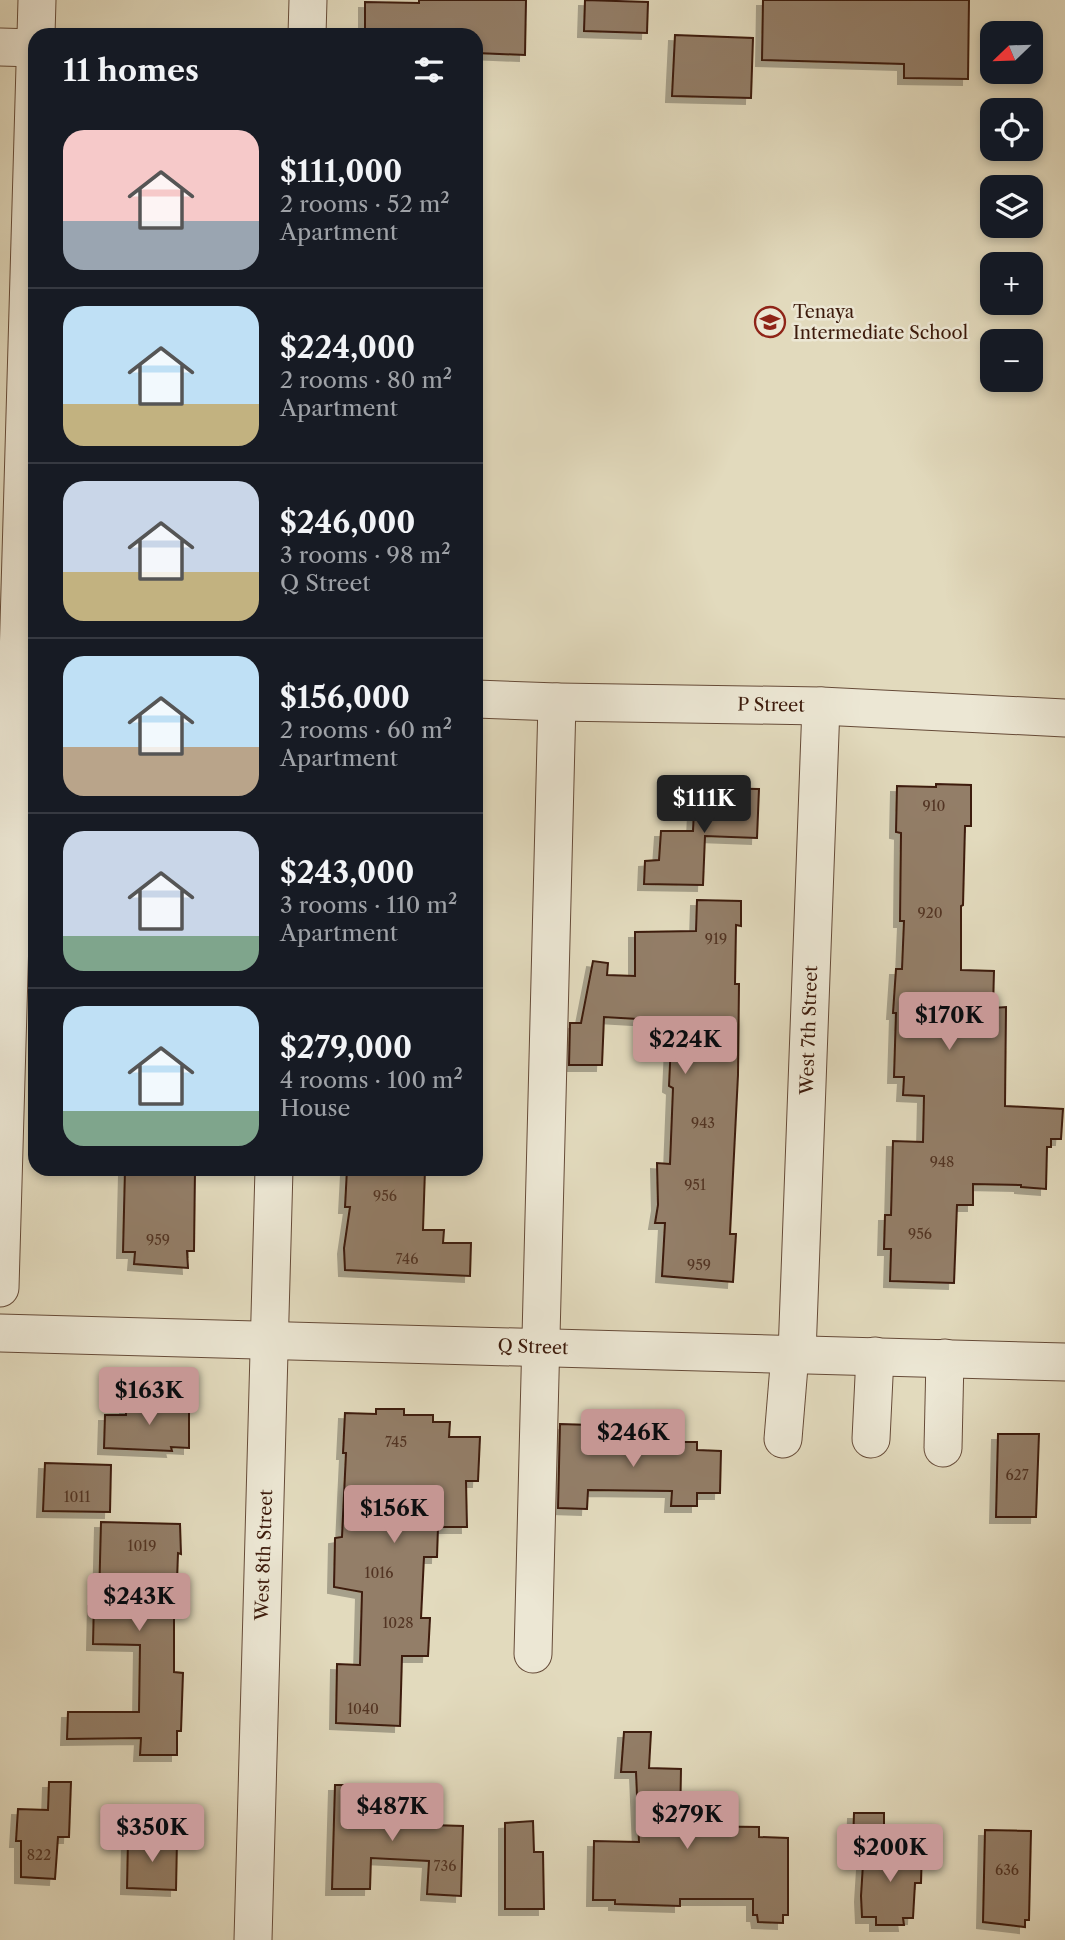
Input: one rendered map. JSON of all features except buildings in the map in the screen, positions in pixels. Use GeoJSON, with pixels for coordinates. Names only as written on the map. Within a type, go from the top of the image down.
{"type":"FeatureCollection","features":[{"type":"Feature","properties":{"kind":"street"},"geometry":{"type":"LineString","coordinates":[[36,28],[37,0]]}},
{"type":"Feature","properties":{"kind":"street"},"geometry":{"type":"LineString","coordinates":[[307,28],[308,0]]}},
{"type":"Feature","properties":{"kind":"street"},"geometry":{"type":"LineString","coordinates":[[0,47],[28,48]]}},
{"type":"Feature","properties":{"kind":"street"},"geometry":{"type":"LineString","coordinates":[[0,1288],[28,306]]}},
{"type":"Feature","properties":{"kind":"street","name":"P Street"},"geometry":{"type":"LineString","coordinates":[[483,699],[821,706],[1065,718]]}},
{"type":"Feature","properties":{"kind":"street"},"geometry":{"type":"LineString","coordinates":[[533,1654],[557,702]]}},
{"type":"Feature","properties":{"kind":"street","name":"West 7th Street"},"geometry":{"type":"LineString","coordinates":[[783,1439],[794,1354],[821,706]]}},
{"type":"Feature","properties":{"kind":"street","name":"West 8th Street"},"geometry":{"type":"LineString","coordinates":[[253,1940],[274,1176]]}},
{"type":"Feature","properties":{"kind":"street","name":"Q Street"},"geometry":{"type":"LineString","coordinates":[[0,1333],[1065,1362]]}},
{"type":"Feature","properties":{"kind":"street"},"geometry":{"type":"LineString","coordinates":[[871,1439],[876,1356]]}},
{"type":"Feature","properties":{"kind":"street"},"geometry":{"type":"LineString","coordinates":[[943,1448],[945,1358]]}},
{"type":"Feature","properties":{"kind":"place","name":"Tenaya Intermediate School"},"geometry":{"type":"Point","coordinates":[770,322]}}]}
